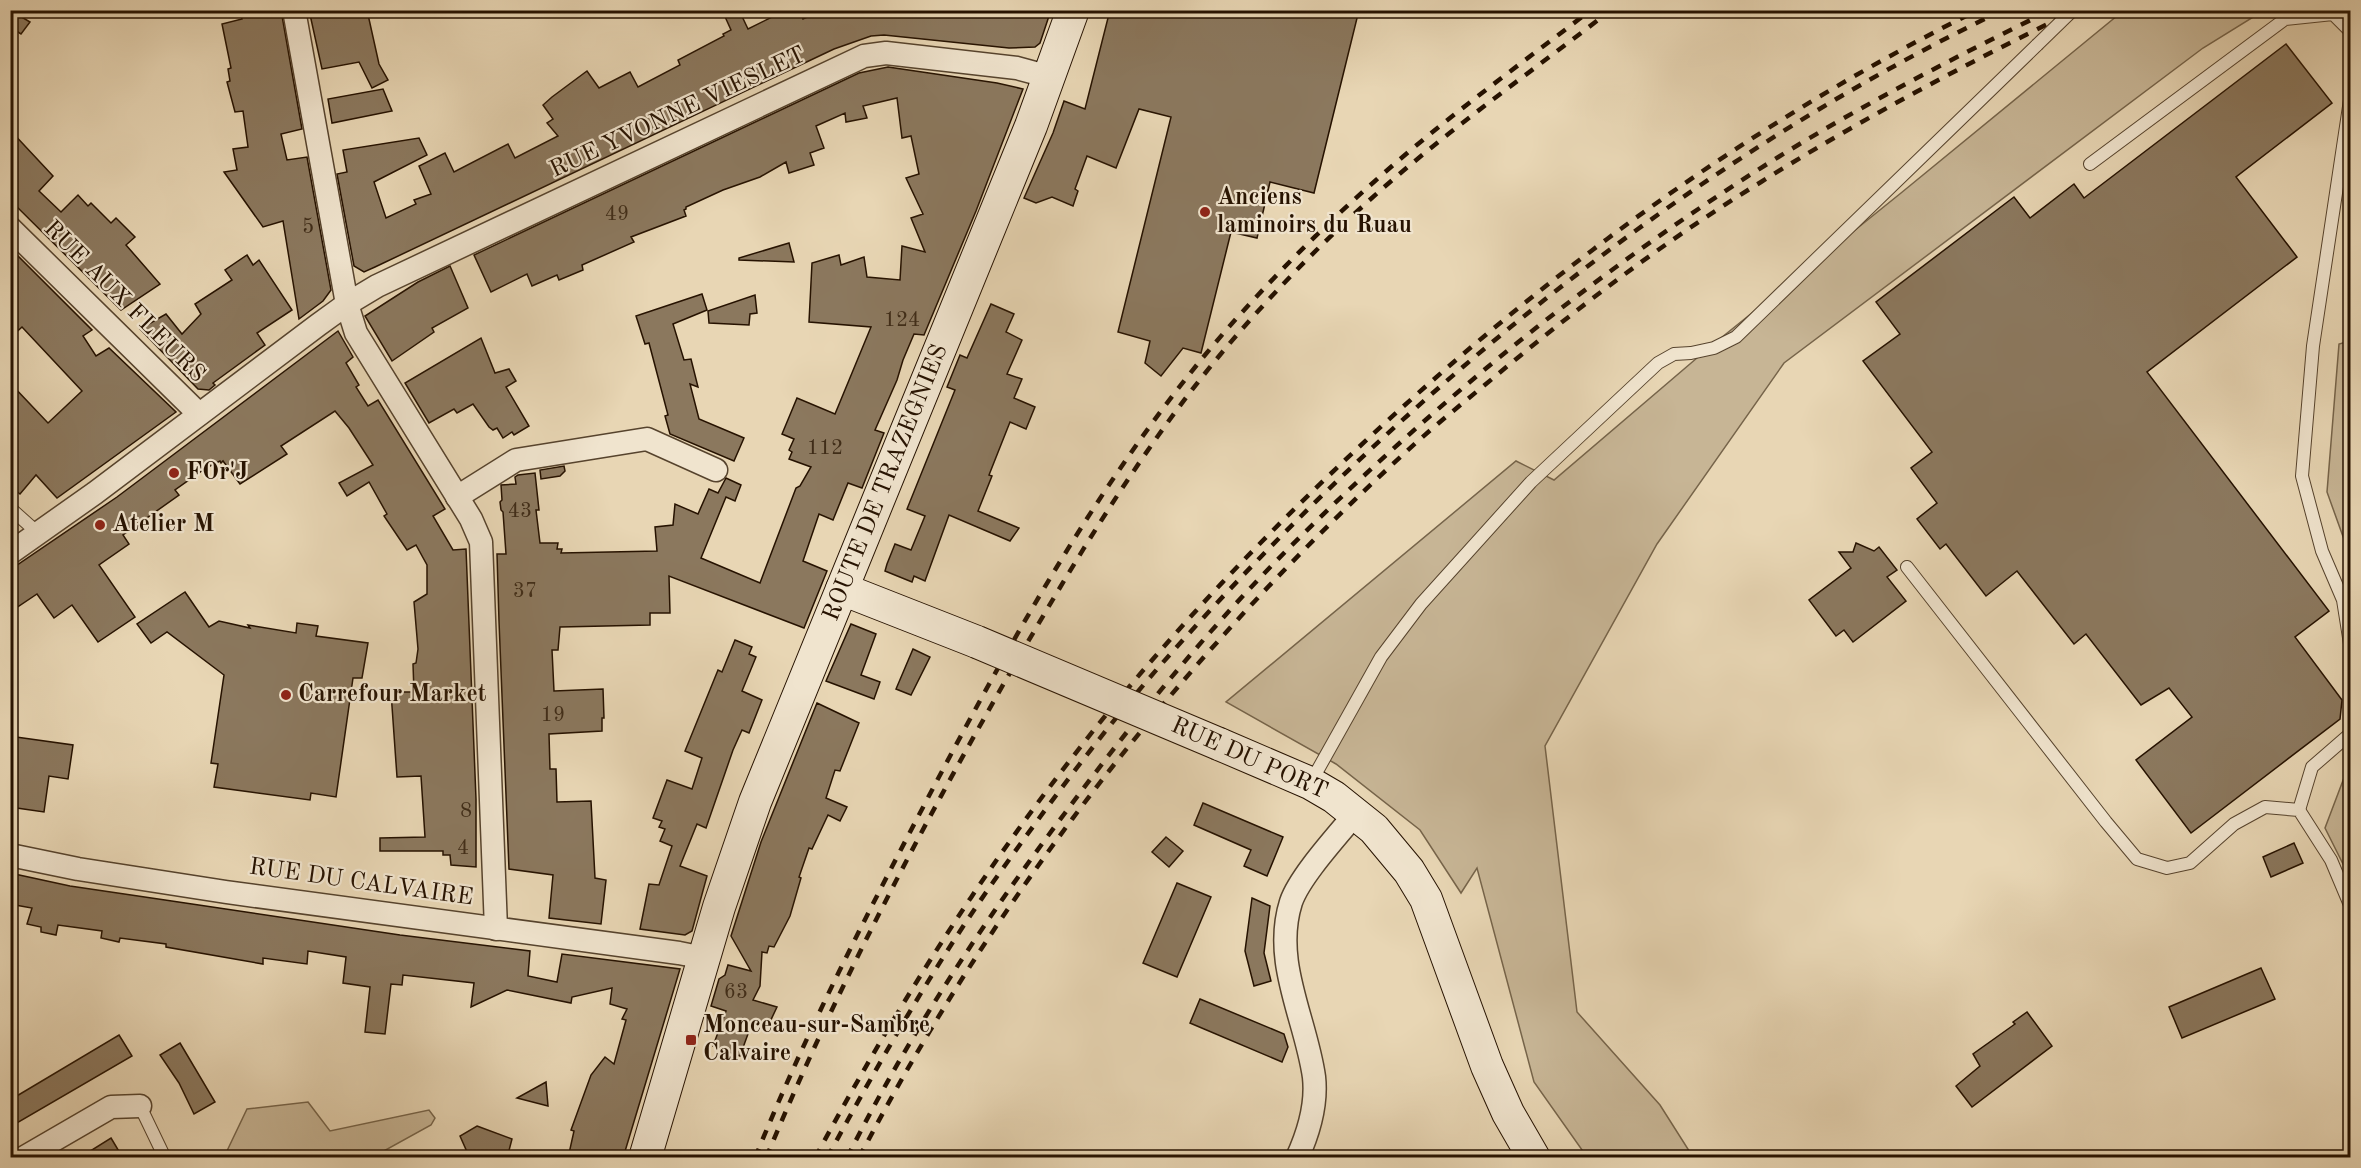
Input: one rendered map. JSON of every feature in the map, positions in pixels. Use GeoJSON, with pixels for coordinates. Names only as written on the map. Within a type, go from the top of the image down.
{"type":"FeatureCollection","features":[{"type":"Feature","properties":{"kind":"main road","name":"ROUTE DE TRAZEGNIES"},"geometry":{"type":"LineString","coordinates":[[645,1158],[729,877],[760,790],[1050,76],[1073,10]]}},
{"type":"Feature","properties":{"kind":"main road","name":"RUE DU PORT"},"geometry":{"type":"LineString","coordinates":[[842,589],[977,642],[1310,783],[1356,813],[1392,849],[1426,899],[1487,1066],[1508,1113],[1534,1158]]}},
{"type":"Feature","properties":{"kind":"street"},"geometry":{"type":"LineString","coordinates":[[294,10],[347,304],[356,333],[471,519],[480,542],[496,929]]}},
{"type":"Feature","properties":{"kind":"street","name":"RUE YVONNE VIESLET"},"geometry":{"type":"LineString","coordinates":[[10,553],[39,534],[347,304],[377,286],[864,56],[897,54],[1017,68],[1050,76]]}},
{"type":"Feature","properties":{"kind":"street","name":"RUE AUX FLEURS"},"geometry":{"type":"LineString","coordinates":[[10,228],[199,414]]}},
{"type":"Feature","properties":{"kind":"street"},"geometry":{"type":"LineString","coordinates":[[457,497],[516,460],[647,439],[716,470]]}},
{"type":"Feature","properties":{"kind":"street"},"geometry":{"type":"LineString","coordinates":[[1297,1158],[1312,1115],[1314,1079],[1286,964],[1285,930],[1292,900],[1314,864],[1356,813]]}},
{"type":"Feature","properties":{"kind":"street","name":"RUE DU CALVAIRE"},"geometry":{"type":"LineString","coordinates":[[10,855],[123,876],[704,958]]}},
{"type":"Feature","properties":{"kind":"street"},"geometry":{"type":"LineString","coordinates":[[23,1158],[111,1107],[140,1106]]}},
{"type":"Feature","properties":{"kind":"lane"},"geometry":{"type":"LineString","coordinates":[[1310,783],[1381,657],[1421,604],[1531,482],[1658,363],[1674,354],[1714,348],[1736,337],[2073,10]]}},
{"type":"Feature","properties":{"kind":"lane"},"geometry":{"type":"LineString","coordinates":[[2090,164],[2285,19],[2333,14],[2350,30]]}},
{"type":"Feature","properties":{"kind":"lane"},"geometry":{"type":"LineString","coordinates":[[2350,100],[2313,346],[2302,476],[2322,551],[2343,600],[2350,644]]}},
{"type":"Feature","properties":{"kind":"lane"},"geometry":{"type":"LineString","coordinates":[[10,508],[39,534]]}},
{"type":"Feature","properties":{"kind":"lane"},"geometry":{"type":"LineString","coordinates":[[1907,567],[2106,822],[2138,859],[2167,868],[2190,862],[2234,824],[2265,807],[2299,810]]}},
{"type":"Feature","properties":{"kind":"lane"},"geometry":{"type":"LineString","coordinates":[[2350,734],[2312,766],[2299,810],[2331,860],[2350,905]]}},
{"type":"Feature","properties":{"kind":"lane"},"geometry":{"type":"LineString","coordinates":[[140,1106],[165,1158]]}},
{"type":"Feature","properties":{"kind":"shaded area"},"geometry":{"type":"Polygon","coordinates":[[[2123,11],[2263,11],[2203,48],[1784,363],[1657,544],[1545,746],[1577,1012],[1660,1105],[1693,1157],[1587,1157],[1534,1082],[1477,868],[1461,893],[1420,830],[1336,764],[1226,702],[1516,461],[1554,480],[1711,346],[2123,11]]]}},
{"type":"Feature","properties":{"kind":"shaded area"},"geometry":{"type":"Polygon","coordinates":[[[2350,341],[2350,556],[2327,492],[2339,344],[2350,341]]]}},
{"type":"Feature","properties":{"kind":"shaded area"},"geometry":{"type":"Polygon","coordinates":[[[2350,762],[2350,878],[2325,828],[2350,762]]]}},
{"type":"Feature","properties":{"kind":"shaded area"},"geometry":{"type":"Polygon","coordinates":[[[308,1102],[330,1131],[429,1110],[435,1118],[431,1125],[373,1157],[227,1157],[225,1155],[247,1109],[308,1102]]]}},
{"type":"Feature","properties":{"kind":"building"},"geometry":{"type":"Polygon","coordinates":[[[10,10],[30,22],[21,34],[10,27],[10,10]]]}},
{"type":"Feature","properties":{"kind":"building"},"geometry":{"type":"Polygon","coordinates":[[[240,10],[281,10],[302,129],[281,134],[287,160],[307,157],[331,290],[323,301],[299,319],[283,221],[263,227],[224,172],[237,170],[233,149],[248,147],[243,111],[235,112],[227,82],[230,81],[228,69],[231,68],[222,24],[242,19],[240,10]]]}},
{"type":"Feature","properties":{"kind":"building"},"geometry":{"type":"Polygon","coordinates":[[[309,10],[367,10],[379,64],[388,80],[372,88],[359,62],[322,69],[309,10]]]}},
{"type":"Feature","properties":{"kind":"building"},"geometry":{"type":"Polygon","coordinates":[[[722,10],[739,10],[748,29],[786,10],[800,10],[803,19],[823,10],[1051,10],[1040,43],[1035,47],[1009,48],[884,35],[871,36],[834,49],[364,272],[354,266],[337,174],[347,172],[343,150],[419,138],[427,155],[374,182],[386,218],[416,204],[414,200],[431,194],[419,166],[445,153],[454,172],[508,144],[515,158],[558,136],[547,123],[553,119],[543,105],[552,97],[587,71],[599,88],[630,72],[638,87],[680,65],[678,60],[731,30],[722,10]]]}},
{"type":"Feature","properties":{"kind":"building","name":"Anciens laminoirs du Ruau"},"geometry":{"type":"Polygon","coordinates":[[[1110,10],[1359,10],[1314,193],[1270,182],[1257,238],[1231,232],[1201,353],[1183,348],[1161,376],[1145,363],[1150,341],[1118,332],[1171,117],[1139,109],[1116,168],[1087,156],[1075,189],[1078,191],[1073,206],[1052,197],[1036,203],[1024,198],[1053,133],[1064,101],[1085,109],[1110,10]]]}},
{"type":"Feature","properties":{"kind":"building"},"geometry":{"type":"Polygon","coordinates":[[[2286,44],[2332,103],[2236,177],[2297,257],[2147,372],[2329,611],[2295,637],[2342,700],[2340,719],[2191,833],[2136,760],[2192,717],[2169,688],[2141,705],[2086,634],[2074,644],[2017,571],[1986,596],[1946,544],[1940,549],[1917,519],[1937,503],[1911,468],[1932,452],[1863,361],[1900,334],[1876,302],[2014,197],[2030,218],[2074,184],[2084,198],[2286,44]]]}},
{"type":"Feature","properties":{"kind":"building"},"geometry":{"type":"Polygon","coordinates":[[[888,67],[1023,89],[976,211],[924,335],[914,334],[903,360],[897,380],[875,430],[884,433],[862,488],[848,483],[833,520],[819,514],[803,561],[827,571],[804,628],[669,576],[670,613],[650,613],[650,625],[560,627],[558,650],[552,650],[554,691],[603,689],[604,718],[602,718],[602,731],[549,734],[550,769],[556,769],[557,802],[591,801],[595,878],[606,880],[601,924],[549,918],[553,875],[509,869],[497,554],[506,554],[503,512],[500,502],[502,500],[501,485],[516,484],[515,477],[518,475],[535,473],[540,543],[558,543],[557,549],[562,549],[561,553],[657,551],[655,527],[673,525],[675,504],[698,514],[709,489],[718,493],[726,478],[741,485],[735,501],[726,497],[701,558],[760,583],[796,488],[800,486],[811,467],[789,459],[792,452],[789,450],[794,439],[782,434],[797,398],[835,414],[871,327],[809,322],[812,263],[839,255],[841,265],[864,257],[867,277],[900,280],[902,246],[925,252],[911,218],[923,214],[906,178],[919,174],[911,136],[902,138],[897,98],[863,106],[867,118],[846,122],[845,113],[816,126],[824,148],[810,153],[814,165],[789,173],[786,162],[760,177],[723,190],[686,207],[684,210],[686,216],[631,237],[634,242],[582,265],[583,270],[559,280],[557,275],[532,286],[527,274],[491,292],[474,255],[859,73],[888,67]]]}},
{"type":"Feature","properties":{"kind":"building"},"geometry":{"type":"Polygon","coordinates":[[[383,89],[392,111],[332,123],[328,99],[383,89]]]}},
{"type":"Feature","properties":{"kind":"building"},"geometry":{"type":"Polygon","coordinates":[[[10,130],[53,176],[39,191],[61,212],[78,195],[88,206],[91,203],[111,223],[116,218],[135,237],[126,245],[160,284],[121,310],[10,200],[10,130]]]}},
{"type":"Feature","properties":{"kind":"building"},"geometry":{"type":"Polygon","coordinates":[[[789,243],[794,262],[739,260],[739,258],[789,243]]]}},
{"type":"Feature","properties":{"kind":"building"},"geometry":{"type":"Polygon","coordinates":[[[10,248],[92,330],[83,336],[96,356],[109,348],[176,412],[57,498],[36,475],[20,494],[10,486],[10,383],[48,423],[82,391],[22,327],[10,338],[10,248]]]}},
{"type":"Feature","properties":{"kind":"building"},"geometry":{"type":"Polygon","coordinates":[[[247,255],[253,265],[259,260],[292,310],[257,333],[265,345],[213,383],[215,385],[209,390],[198,389],[140,329],[166,314],[182,334],[201,314],[195,304],[232,280],[225,270],[247,255]]]}},
{"type":"Feature","properties":{"kind":"building"},"geometry":{"type":"Polygon","coordinates":[[[450,266],[468,308],[432,328],[434,332],[392,361],[365,316],[418,282],[450,266]]]}},
{"type":"Feature","properties":{"kind":"building"},"geometry":{"type":"Polygon","coordinates":[[[702,294],[707,310],[673,324],[684,360],[691,359],[698,387],[690,384],[699,419],[744,438],[734,461],[670,434],[665,416],[668,415],[649,343],[645,344],[636,316],[702,294]]]}},
{"type":"Feature","properties":{"kind":"building"},"geometry":{"type":"Polygon","coordinates":[[[755,295],[757,313],[750,314],[749,325],[709,323],[708,311],[755,295]]]}},
{"type":"Feature","properties":{"kind":"building"},"geometry":{"type":"Polygon","coordinates":[[[991,304],[1014,314],[1006,332],[1022,340],[1007,374],[1022,379],[1014,398],[1035,407],[1026,429],[1010,422],[989,475],[992,476],[978,511],[1019,528],[1010,541],[949,515],[925,581],[914,576],[912,582],[885,571],[895,544],[911,550],[925,516],[907,509],[955,390],[947,387],[960,355],[967,358],[991,304]]]}},
{"type":"Feature","properties":{"kind":"building"},"geometry":{"type":"Polygon","coordinates":[[[338,331],[353,357],[346,363],[359,385],[356,387],[368,406],[378,400],[445,509],[433,516],[453,550],[466,549],[476,799],[476,867],[451,865],[450,855],[443,855],[443,851],[380,851],[380,838],[425,837],[421,776],[397,777],[391,692],[414,692],[413,664],[416,663],[418,649],[414,602],[427,594],[427,565],[416,545],[407,550],[384,516],[387,514],[369,482],[347,496],[339,483],[373,465],[335,411],[281,446],[287,454],[240,484],[223,461],[206,468],[175,490],[179,495],[123,535],[129,544],[99,565],[135,617],[98,642],[72,605],[54,618],[37,594],[10,612],[10,570],[117,497],[338,331]]]}},
{"type":"Feature","properties":{"kind":"building"},"geometry":{"type":"Polygon","coordinates":[[[481,338],[495,373],[509,369],[516,381],[506,387],[529,426],[514,435],[512,432],[503,438],[497,428],[493,430],[489,427],[473,404],[457,413],[454,409],[429,423],[405,383],[481,338]]]}},
{"type":"Feature","properties":{"kind":"building"},"geometry":{"type":"Polygon","coordinates":[[[564,466],[565,471],[560,476],[541,479],[540,470],[564,466]]]}},
{"type":"Feature","properties":{"kind":"building"},"geometry":{"type":"Polygon","coordinates":[[[1856,543],[1874,551],[1879,547],[1897,570],[1887,577],[1906,601],[1853,642],[1844,630],[1836,636],[1809,600],[1851,568],[1839,552],[1853,552],[1856,543]]]}},
{"type":"Feature","properties":{"kind":"building","name":"Carrefour Market"},"geometry":{"type":"Polygon","coordinates":[[[185,592],[209,627],[219,621],[250,628],[248,625],[296,633],[297,623],[318,626],[316,636],[368,643],[362,678],[353,678],[336,797],[311,793],[310,800],[214,787],[218,764],[211,763],[224,675],[167,632],[151,643],[137,624],[185,592]]]}},
{"type":"Feature","properties":{"kind":"building"},"geometry":{"type":"Polygon","coordinates":[[[851,624],[876,634],[861,675],[880,682],[874,699],[826,681],[851,624]]]}},
{"type":"Feature","properties":{"kind":"building"},"geometry":{"type":"Polygon","coordinates":[[[735,640],[752,647],[749,654],[756,657],[742,691],[762,700],[749,733],[742,730],[733,750],[706,828],[697,824],[680,866],[707,876],[692,931],[685,935],[640,929],[649,884],[659,885],[672,846],[660,841],[665,829],[659,827],[662,821],[653,818],[667,780],[692,789],[702,758],[685,751],[718,670],[722,672],[735,640]]]}},
{"type":"Feature","properties":{"kind":"building"},"geometry":{"type":"Polygon","coordinates":[[[913,649],[930,657],[911,695],[896,689],[913,649]]]}},
{"type":"Feature","properties":{"kind":"building"},"geometry":{"type":"Polygon","coordinates":[[[817,703],[859,723],[840,771],[835,770],[826,798],[847,807],[840,821],[828,815],[812,849],[809,848],[799,877],[801,878],[790,916],[774,947],[769,946],[767,953],[762,952],[760,986],[753,1000],[777,1007],[768,1026],[753,1020],[740,1056],[713,1046],[726,1011],[711,1006],[719,979],[725,975],[728,965],[751,971],[731,936],[761,842],[817,703]]]}},
{"type":"Feature","properties":{"kind":"building"},"geometry":{"type":"Polygon","coordinates":[[[16,737],[73,745],[68,779],[49,776],[44,812],[10,807],[10,772],[16,737]]]}},
{"type":"Feature","properties":{"kind":"building"},"geometry":{"type":"Polygon","coordinates":[[[1203,803],[1283,837],[1267,876],[1244,866],[1251,850],[1194,825],[1203,803]]]}},
{"type":"Feature","properties":{"kind":"building"},"geometry":{"type":"Polygon","coordinates":[[[1166,837],[1183,851],[1169,867],[1152,852],[1166,837]]]}},
{"type":"Feature","properties":{"kind":"building"},"geometry":{"type":"Polygon","coordinates":[[[2294,843],[2303,863],[2271,877],[2263,857],[2294,843]]]}},
{"type":"Feature","properties":{"kind":"building"},"geometry":{"type":"Polygon","coordinates":[[[10,873],[70,886],[400,935],[530,951],[528,976],[557,982],[562,954],[680,969],[623,1158],[568,1158],[574,1131],[571,1130],[591,1075],[605,1057],[614,1064],[626,1020],[622,1019],[627,1009],[610,1004],[612,988],[572,997],[571,1003],[507,990],[471,1007],[474,983],[403,975],[402,985],[391,984],[385,1034],[365,1032],[370,987],[343,983],[346,957],[308,951],[307,964],[263,958],[263,964],[166,947],[166,944],[120,938],[119,942],[101,938],[102,931],[58,925],[56,935],[41,932],[41,927],[27,924],[32,908],[10,904],[10,873]]]}},
{"type":"Feature","properties":{"kind":"building"},"geometry":{"type":"Polygon","coordinates":[[[1177,883],[1211,897],[1177,977],[1143,963],[1177,883]]]}},
{"type":"Feature","properties":{"kind":"building"},"geometry":{"type":"Polygon","coordinates":[[[1252,898],[1270,906],[1264,953],[1271,981],[1254,986],[1245,951],[1252,898]]]}},
{"type":"Feature","properties":{"kind":"building"},"geometry":{"type":"Polygon","coordinates":[[[2261,968],[2275,999],[2182,1038],[2169,1007],[2261,968]]]}},
{"type":"Feature","properties":{"kind":"building"},"geometry":{"type":"Polygon","coordinates":[[[1200,999],[1284,1034],[1288,1047],[1282,1062],[1190,1023],[1200,999]]]}},
{"type":"Feature","properties":{"kind":"building"},"geometry":{"type":"Polygon","coordinates":[[[2027,1012],[2052,1046],[1972,1107],[1956,1086],[1980,1066],[1973,1054],[2015,1024],[2013,1022],[2027,1012]]]}},
{"type":"Feature","properties":{"kind":"building"},"geometry":{"type":"Polygon","coordinates":[[[119,1035],[132,1056],[10,1127],[10,1100],[119,1035]]]}},
{"type":"Feature","properties":{"kind":"building"},"geometry":{"type":"Polygon","coordinates":[[[180,1043],[215,1102],[194,1114],[179,1083],[160,1055],[180,1043]]]}},
{"type":"Feature","properties":{"kind":"building"},"geometry":{"type":"Polygon","coordinates":[[[546,1082],[548,1106],[517,1098],[546,1082]]]}},
{"type":"Feature","properties":{"kind":"building"},"geometry":{"type":"Polygon","coordinates":[[[477,1126],[512,1139],[507,1158],[485,1158],[468,1154],[460,1136],[477,1126]]]}},
{"type":"Feature","properties":{"kind":"building"},"geometry":{"type":"Polygon","coordinates":[[[111,1138],[123,1158],[79,1158],[111,1138]]]}},
{"type":"Feature","properties":{"kind":"railway"},"geometry":{"type":"LineString","coordinates":[[755,1158],[838,973],[997,669],[1070,546],[1108,486],[1149,428],[1191,372],[1236,319],[1286,265],[1339,214],[1427,136],[1591,10]]}},
{"type":"Feature","properties":{"kind":"railway"},"geometry":{"type":"LineString","coordinates":[[766,1158],[793,1094],[852,969],[947,785],[1015,664],[1093,533],[1179,407],[1259,310],[1310,256],[1364,205],[1438,142],[1611,10]]}},
{"type":"Feature","properties":{"kind":"railway"},"geometry":{"type":"LineString","coordinates":[[815,1158],[875,1050],[907,998],[973,894],[1044,794],[1112,707],[1174,635],[1307,496],[1414,397],[1488,333],[1565,271],[1643,213],[1723,157],[1806,105],[1978,10]]}},
{"type":"Feature","properties":{"kind":"railway"},"geometry":{"type":"LineString","coordinates":[[827,1158],[934,971],[981,899],[1069,778],[1113,721],[1183,640],[1272,546],[1365,455],[1462,368],[1563,285],[1668,208],[1776,135],[1888,69],[2003,10]]}},
{"type":"Feature","properties":{"kind":"railway"},"geometry":{"type":"LineString","coordinates":[[847,1158],[895,1068],[948,981],[1005,896],[1065,813],[1145,710],[1201,643],[1260,578],[1343,495],[1454,395],[1511,348],[1570,301],[1691,214],[1753,173],[1862,108],[1937,67],[2051,10]]}},
{"type":"Feature","properties":{"kind":"railway"},"geometry":{"type":"LineString","coordinates":[[859,1158],[913,1059],[972,964],[1035,870],[1102,780],[1173,693],[1248,609],[1326,528],[1407,451],[1589,301],[1691,227],[1799,158],[1877,113],[2076,10]]}},
{"type":"Feature","properties":{"kind":"place","name":"Anciens laminoirs du Ruau"},"geometry":{"type":"Point","coordinates":[1205,212]}},
{"type":"Feature","properties":{"kind":"place","name":"FOr'J"},"geometry":{"type":"Point","coordinates":[174,473]}},
{"type":"Feature","properties":{"kind":"place","name":"Atelier M"},"geometry":{"type":"Point","coordinates":[100,525]}},
{"type":"Feature","properties":{"kind":"place","name":"Carrefour Market"},"geometry":{"type":"Point","coordinates":[286,695]}},
{"type":"Feature","properties":{"kind":"place","name":"Monceau-sur-Sambre Calvaire"},"geometry":{"type":"Point","coordinates":[691,1040]}}]}
